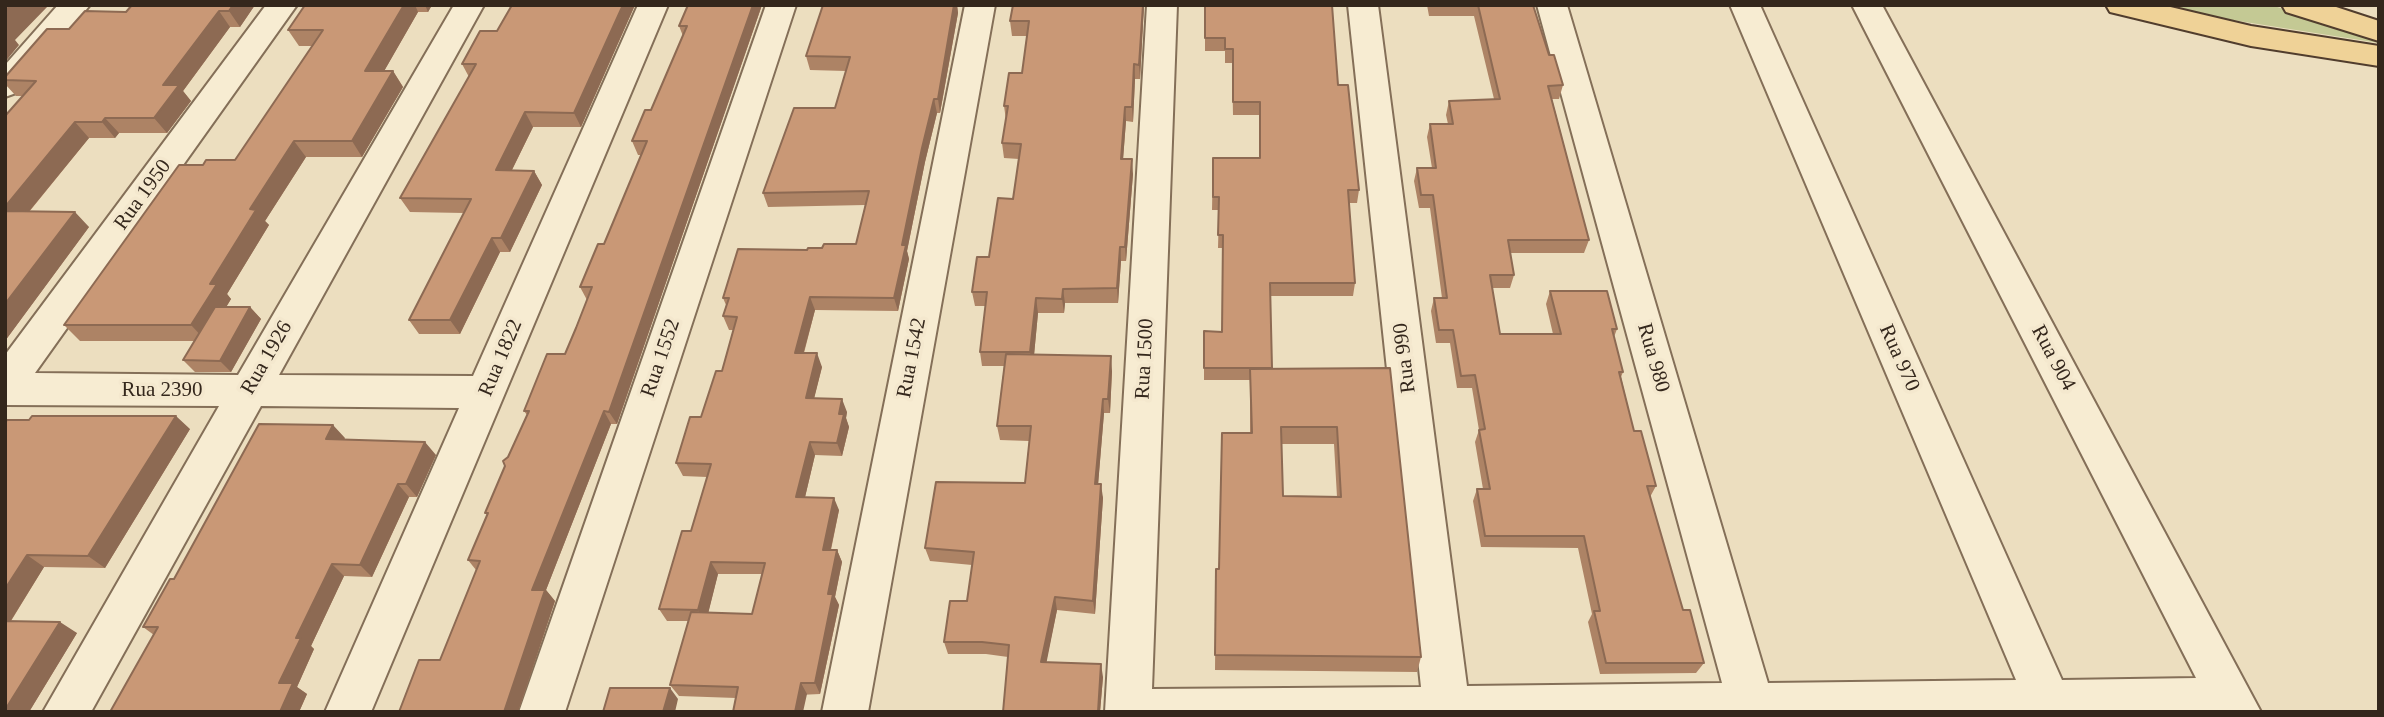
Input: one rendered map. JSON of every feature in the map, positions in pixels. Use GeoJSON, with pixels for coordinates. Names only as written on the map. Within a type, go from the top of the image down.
{"type":"FeatureCollection","features":[{"type":"Feature","properties":{"kind":"main road"},"geometry":{"type":"LineString","coordinates":[[2121,5],[2251,36],[2379,56]]}},
{"type":"Feature","properties":{"kind":"main road"},"geometry":{"type":"LineString","coordinates":[[2297,5],[2379,31]]}},
{"type":"Feature","properties":{"kind":"street"},"geometry":{"type":"LineString","coordinates":[[5,86],[75,5]]}},
{"type":"Feature","properties":{"kind":"street","name":"Rua 1950"},"geometry":{"type":"LineString","coordinates":[[5,387],[282,5]]}},
{"type":"Feature","properties":{"kind":"street","name":"Rua 1926"},"geometry":{"type":"LineString","coordinates":[[66,712],[470,5]]}},
{"type":"Feature","properties":{"kind":"street","name":"Rua 1822"},"geometry":{"type":"LineString","coordinates":[[348,712],[653,5]]}},
{"type":"Feature","properties":{"kind":"street","name":"Rua 1552"},"geometry":{"type":"LineString","coordinates":[[542,712],[781,5]]}},
{"type":"Feature","properties":{"kind":"street","name":"Rua 1542"},"geometry":{"type":"LineString","coordinates":[[845,712],[980,5]]}},
{"type":"Feature","properties":{"kind":"street","name":"Rua 1500"},"geometry":{"type":"LineString","coordinates":[[1128,712],[1162,5]]}},
{"type":"Feature","properties":{"kind":"street","name":"Rua 990"},"geometry":{"type":"LineString","coordinates":[[1363,5],[1447,710]]}},
{"type":"Feature","properties":{"kind":"street","name":"Rua 980"},"geometry":{"type":"LineString","coordinates":[[1552,5],[1752,708]]}},
{"type":"Feature","properties":{"kind":"street","name":"Rua 970"},"geometry":{"type":"LineString","coordinates":[[1745,5],[2051,707]]}},
{"type":"Feature","properties":{"kind":"street","name":"Rua 904"},"geometry":{"type":"LineString","coordinates":[[1867,5],[2235,706]]}},
{"type":"Feature","properties":{"kind":"street","name":"Rua 2390"},"geometry":{"type":"LineString","coordinates":[[5,387],[486,391]]}},
{"type":"Feature","properties":{"kind":"street"},"geometry":{"type":"LineString","coordinates":[[1128,712],[2235,706]]}},
{"type":"Feature","properties":{"kind":"green space"},"geometry":{"type":"Polygon","coordinates":[[[2153,5],[2271,5],[2379,40],[2379,43],[2175,11],[2153,5]]]}},
{"type":"Feature","properties":{"kind":"building"},"geometry":{"type":"Polygon","coordinates":[[[132,5],[233,5],[229,11],[219,11],[163,85],[179,85],[154,118],[105,118],[102,122],[75,122],[5,207],[5,116],[36,81],[5,80],[5,77],[47,29],[69,29],[85,11],[126,12],[132,5]]]}},
{"type":"Feature","properties":{"kind":"building"},"geometry":{"type":"Polygon","coordinates":[[[305,5],[404,5],[365,71],[393,71],[352,141],[294,141],[250,209],[256,210],[210,284],[217,284],[191,325],[64,325],[179,165],[203,165],[206,160],[235,160],[323,30],[288,30],[305,5]]]}},
{"type":"Feature","properties":{"kind":"building"},"geometry":{"type":"Polygon","coordinates":[[[512,5],[623,5],[574,113],[525,112],[496,170],[534,171],[501,238],[492,238],[450,320],[409,320],[471,199],[400,198],[476,64],[462,64],[480,31],[497,31],[512,5]]]}},
{"type":"Feature","properties":{"kind":"building"},"geometry":{"type":"Polygon","coordinates":[[[688,5],[753,5],[609,412],[604,411],[532,590],[545,590],[504,712],[399,712],[419,660],[440,660],[480,561],[468,560],[505,466],[503,461],[508,457],[529,411],[524,411],[547,354],[565,354],[576,328],[592,287],[580,287],[598,244],[604,244],[647,141],[632,141],[645,110],[651,110],[687,26],[679,26],[688,5]]]}},
{"type":"Feature","properties":{"kind":"building"},"geometry":{"type":"Polygon","coordinates":[[[823,5],[954,5],[938,99],[934,99],[922,148],[894,298],[810,297],[795,353],[817,353],[806,398],[842,399],[839,414],[844,414],[837,443],[810,442],[796,497],[834,498],[823,550],[837,550],[828,594],[833,594],[815,683],[801,683],[795,712],[733,712],[738,687],[670,685],[691,612],[752,614],[765,563],[711,562],[698,610],[659,609],[682,531],[691,531],[711,464],[676,463],[690,417],[701,417],[716,371],[722,371],[737,317],[723,316],[729,298],[723,298],[738,249],[807,250],[822,248],[824,244],[856,244],[869,191],[763,193],[794,108],[835,108],[850,57],[806,56],[823,5]]]}},
{"type":"Feature","properties":{"kind":"building"},"geometry":{"type":"Polygon","coordinates":[[[1013,5],[1143,5],[1139,65],[1134,64],[1132,107],[1125,107],[1121,159],[1132,159],[1125,247],[1120,247],[1117,288],[1063,289],[1062,299],[1036,298],[1030,352],[980,352],[987,292],[972,292],[977,257],[989,257],[998,198],[1013,199],[1021,144],[1002,143],[1008,106],[1004,106],[1009,73],[1022,73],[1029,21],[1010,21],[1013,5]]]}},
{"type":"Feature","properties":{"kind":"building"},"geometry":{"type":"Polygon","coordinates":[[[1205,5],[1332,5],[1338,85],[1348,85],[1359,190],[1348,190],[1355,283],[1270,283],[1272,368],[1204,368],[1204,331],[1222,332],[1223,235],[1218,235],[1219,197],[1213,197],[1213,158],[1260,158],[1260,102],[1233,102],[1233,49],[1225,49],[1225,38],[1205,38],[1205,5]]]}},
{"type":"Feature","properties":{"kind":"building"},"geometry":{"type":"Polygon","coordinates":[[[1478,5],[1533,5],[1549,55],[1554,55],[1563,85],[1548,86],[1589,240],[1508,240],[1514,275],[1490,275],[1500,334],[1561,334],[1550,291],[1607,291],[1617,329],[1612,329],[1623,372],[1619,372],[1634,431],[1641,431],[1656,486],[1647,486],[1683,610],[1690,610],[1704,663],[1606,663],[1594,611],[1600,611],[1584,536],[1485,536],[1477,489],[1490,489],[1479,430],[1485,429],[1475,375],[1461,376],[1453,330],[1439,330],[1434,298],[1447,298],[1433,195],[1421,195],[1417,168],[1436,168],[1430,124],[1453,124],[1449,101],[1500,99],[1478,5]]]}},
{"type":"Feature","properties":{"kind":"building"},"geometry":{"type":"Polygon","coordinates":[[[5,211],[75,212],[5,304],[5,211]]]}},
{"type":"Feature","properties":{"kind":"building"},"geometry":{"type":"Polygon","coordinates":[[[215,307],[250,307],[220,361],[183,360],[215,307]]]}},
{"type":"Feature","properties":{"kind":"building"},"geometry":{"type":"Polygon","coordinates":[[[1006,354],[1111,356],[1108,399],[1103,399],[1095,484],[1101,484],[1093,601],[1055,597],[1041,662],[1101,664],[1098,712],[1003,712],[1009,645],[944,642],[950,601],[967,601],[974,552],[925,548],[936,482],[1025,483],[1031,426],[997,426],[1006,354]]]}},
{"type":"Feature","properties":{"kind":"building"},"geometry":{"type":"Polygon","coordinates":[[[1390,368],[1421,657],[1215,655],[1222,433],[1252,433],[1250,369],[1390,368]],[[1281,427],[1283,496],[1341,497],[1337,427],[1281,427]]]}},
{"type":"Feature","properties":{"kind":"building"},"geometry":{"type":"Polygon","coordinates":[[[32,416],[176,416],[88,556],[27,555],[5,589],[5,423],[7,420],[29,420],[32,416]]]}},
{"type":"Feature","properties":{"kind":"building"},"geometry":{"type":"Polygon","coordinates":[[[259,424],[333,425],[326,439],[425,442],[406,484],[398,484],[360,565],[332,564],[296,638],[301,638],[279,683],[293,683],[280,712],[110,712],[158,627],[143,627],[170,579],[174,579],[259,424]]]}},
{"type":"Feature","properties":{"kind":"building"},"geometry":{"type":"Polygon","coordinates":[[[5,621],[60,622],[5,710],[5,621]]]}},
{"type":"Feature","properties":{"kind":"building"},"geometry":{"type":"Polygon","coordinates":[[[610,688],[670,688],[663,712],[603,712],[610,688]]]}}]}
